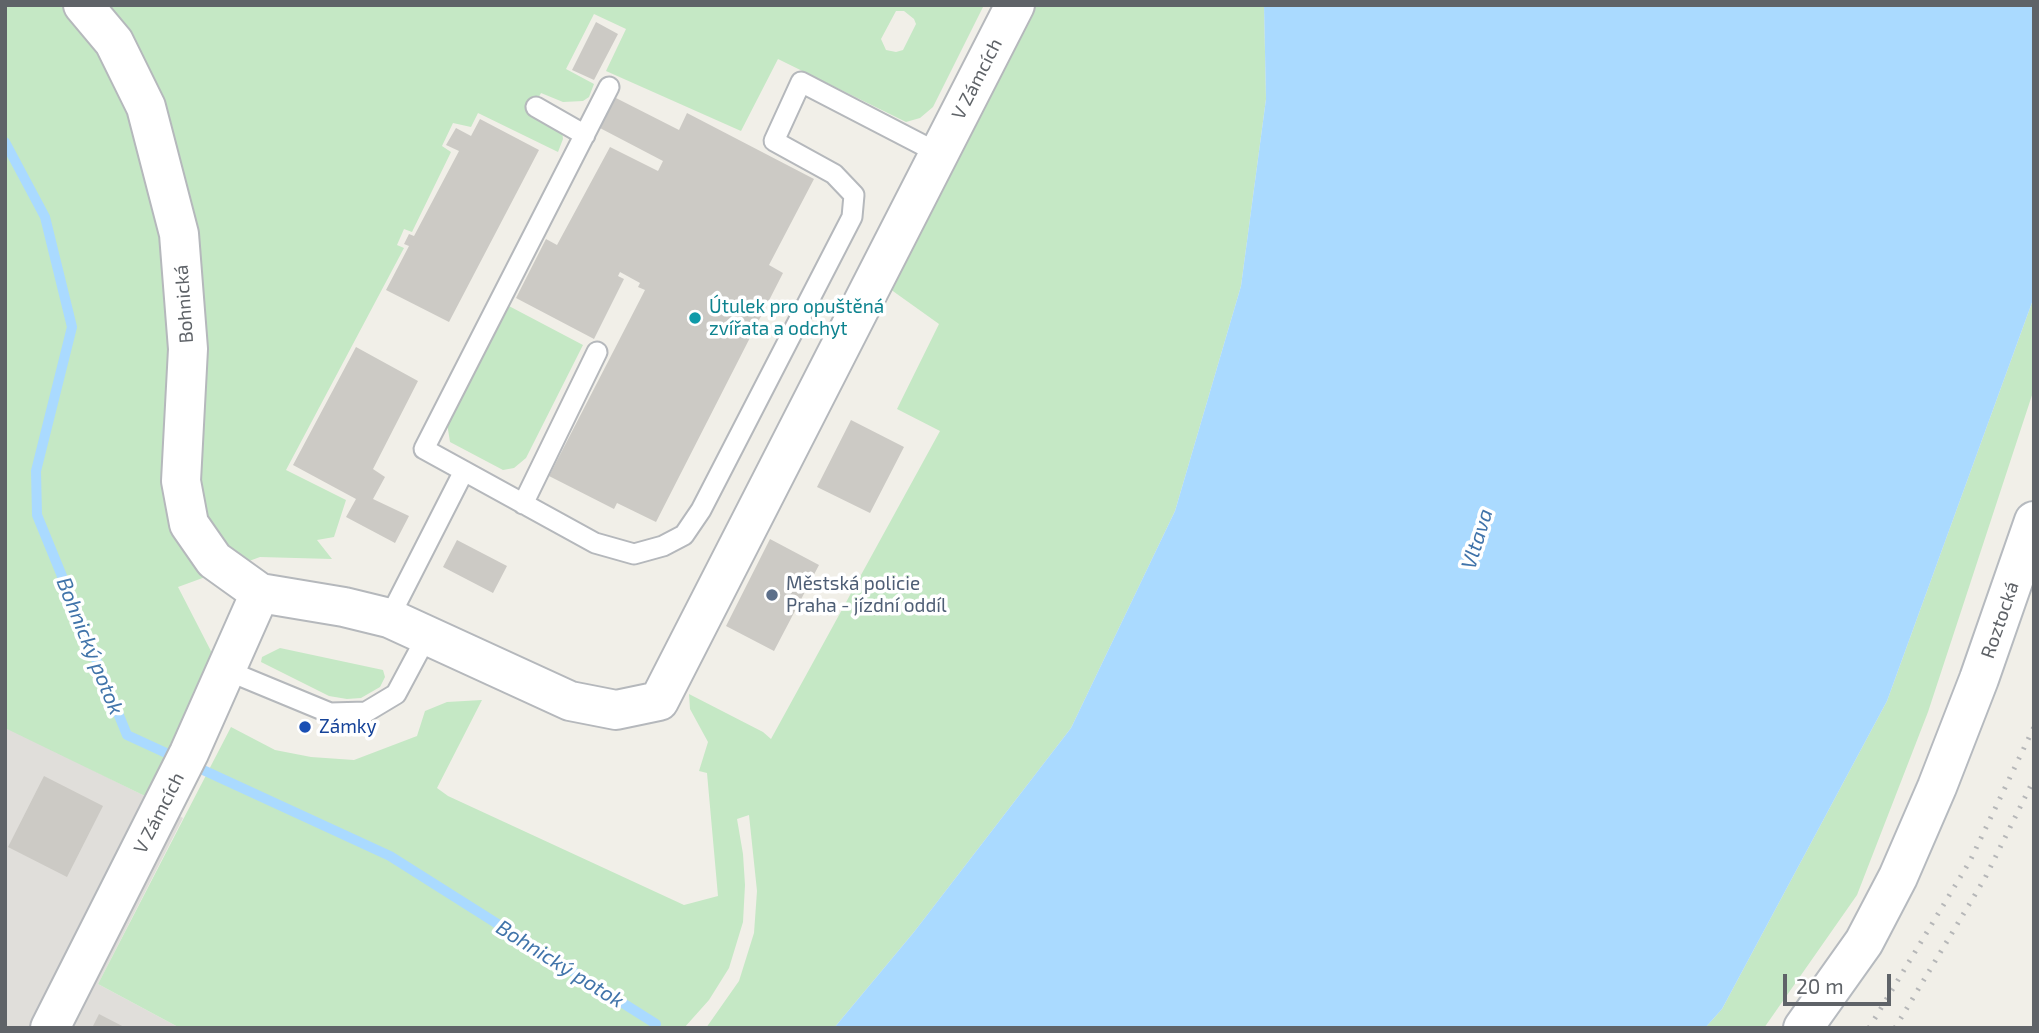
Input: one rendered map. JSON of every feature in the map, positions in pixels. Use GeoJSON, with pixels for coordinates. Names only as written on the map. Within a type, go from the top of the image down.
{"type":"FeatureCollection","features":[{"type":"Feature","properties":{"kind":"street","name":"Bohnická"},"geometry":{"type":"LineString","coordinates":[[83,5],[114,42],[146,107],[179,234],[188,349],[181,481],[189,524],[214,560],[260,593]]}},
{"type":"Feature","properties":{"kind":"street","name":"V Zámcích"},"geometry":{"type":"LineString","coordinates":[[427,636],[570,701],[616,710],[659,701],[1015,5]]}},
{"type":"Feature","properties":{"kind":"street","name":"Roztocká"},"geometry":{"type":"LineString","coordinates":[[1803,1028],[1864,942],[1898,877],[1979,679],[2034,521]]}},
{"type":"Feature","properties":{"kind":"street"},"geometry":{"type":"LineString","coordinates":[[260,593],[344,607],[389,618],[427,636]]}},
{"type":"Feature","properties":{"kind":"street","name":"V Zámcích"},"geometry":{"type":"LineString","coordinates":[[50,1028],[185,761],[260,593]]}},
{"type":"Feature","properties":{"kind":"lane"},"geometry":{"type":"LineString","coordinates":[[609,86],[424,449],[595,543],[634,554],[663,546],[684,535],[701,510],[852,217],[854,195],[834,174],[774,141],[801,82],[940,154]]}},
{"type":"Feature","properties":{"kind":"lane"},"geometry":{"type":"LineString","coordinates":[[536,107],[585,135]]}},
{"type":"Feature","properties":{"kind":"lane"},"geometry":{"type":"LineString","coordinates":[[523,503],[597,352]]}},
{"type":"Feature","properties":{"kind":"lane"},"geometry":{"type":"LineString","coordinates":[[389,618],[464,471]]}},
{"type":"Feature","properties":{"kind":"lane"},"geometry":{"type":"LineString","coordinates":[[226,670],[330,713],[366,712],[396,694],[427,636]]}},
{"type":"Feature","properties":{"kind":"shaded area"},"geometry":{"type":"Polygon","coordinates":[[[6,727],[147,797],[183,818],[98,984],[180,1028],[5,1028],[6,727]]]}},
{"type":"Feature","properties":{"kind":"green space"},"geometry":{"type":"Polygon","coordinates":[[[5,5],[984,5],[933,107],[920,118],[906,122],[778,59],[741,131],[606,71],[626,29],[594,14],[566,69],[594,84],[589,97],[583,101],[563,102],[541,93],[532,110],[562,131],[563,139],[558,152],[478,113],[471,127],[453,123],[442,146],[451,152],[412,232],[404,229],[397,245],[404,248],[286,470],[346,500],[334,537],[317,540],[332,559],[260,557],[178,587],[213,655],[147,797],[5,728],[5,5]],[[896,11],[881,39],[886,50],[903,50],[916,24],[904,11],[896,11]]]}},
{"type":"Feature","properties":{"kind":"green space"},"geometry":{"type":"Polygon","coordinates":[[[1025,5],[1264,5],[1266,99],[1241,286],[1175,511],[1071,728],[914,932],[834,1028],[706,1028],[739,981],[754,933],[757,891],[749,815],[737,819],[745,885],[743,922],[729,968],[709,1000],[684,1028],[180,1028],[98,984],[231,727],[275,750],[311,757],[354,760],[417,736],[425,711],[447,702],[482,700],[437,788],[448,796],[684,905],[718,896],[707,773],[699,771],[708,742],[690,709],[689,694],[763,732],[771,739],[940,431],[897,409],[939,324],[890,289],[1025,5]]]}},
{"type":"Feature","properties":{"kind":"green space"},"geometry":{"type":"Polygon","coordinates":[[[2034,297],[2034,389],[1928,712],[1857,895],[1764,1028],[1705,1028],[1722,1009],[1887,701],[2034,297]]]}},
{"type":"Feature","properties":{"kind":"green space"},"geometry":{"type":"Polygon","coordinates":[[[507,305],[583,345],[526,458],[514,468],[503,470],[450,442],[447,423],[507,305]]]}},
{"type":"Feature","properties":{"kind":"green space"},"geometry":{"type":"Polygon","coordinates":[[[280,648],[383,670],[385,677],[380,687],[361,698],[329,696],[261,662],[262,657],[280,648]]]}},
{"type":"Feature","properties":{"kind":"water","name":"Vltava"},"geometry":{"type":"Polygon","coordinates":[[[1264,5],[2034,5],[2034,297],[1887,701],[1722,1009],[1705,1028],[834,1028],[914,932],[1071,728],[1175,511],[1241,286],[1266,99],[1264,5]]]}},
{"type":"Feature","properties":{"kind":"building"},"geometry":{"type":"Polygon","coordinates":[[[596,22],[618,34],[594,80],[572,70],[596,22]]]}},
{"type":"Feature","properties":{"kind":"building","name":"Útulek pro opuštěná zvířata a odchyt"},"geometry":{"type":"Polygon","coordinates":[[[614,97],[679,130],[687,113],[814,179],[769,265],[783,273],[656,522],[617,503],[614,509],[549,476],[645,290],[638,287],[640,283],[620,272],[618,276],[624,279],[594,339],[516,298],[546,239],[557,245],[610,147],[658,171],[663,161],[598,127],[614,97]]]}},
{"type":"Feature","properties":{"kind":"building"},"geometry":{"type":"Polygon","coordinates":[[[480,119],[539,150],[449,322],[386,290],[409,246],[404,244],[409,234],[414,236],[459,151],[446,145],[456,128],[471,136],[480,119]]]}},
{"type":"Feature","properties":{"kind":"building"},"geometry":{"type":"Polygon","coordinates":[[[356,347],[418,381],[373,469],[385,477],[373,499],[409,516],[395,543],[346,517],[356,499],[293,465],[356,347]]]}},
{"type":"Feature","properties":{"kind":"building"},"geometry":{"type":"Polygon","coordinates":[[[851,420],[904,447],[870,513],[817,487],[851,420]]]}},
{"type":"Feature","properties":{"kind":"building","name":"Městská policie Praha - jízdní oddíl"},"geometry":{"type":"Polygon","coordinates":[[[770,539],[819,565],[774,651],[726,626],[770,539]]]}},
{"type":"Feature","properties":{"kind":"building"},"geometry":{"type":"Polygon","coordinates":[[[457,540],[507,566],[493,593],[443,567],[457,540]]]}},
{"type":"Feature","properties":{"kind":"building"},"geometry":{"type":"Polygon","coordinates":[[[44,776],[103,806],[67,877],[8,847],[44,776]]]}},
{"type":"Feature","properties":{"kind":"building"},"geometry":{"type":"Polygon","coordinates":[[[99,1014],[126,1028],[92,1028],[99,1014]]]}},
{"type":"Feature","properties":{"kind":"waterway","name":"Bohnický potok"},"geometry":{"type":"LineString","coordinates":[[5,142],[45,217],[72,327],[36,471],[37,515],[127,735],[390,856],[656,1024]]}},
{"type":"Feature","properties":{"kind":"railway"},"geometry":{"type":"LineString","coordinates":[[1869,1028],[1970,861],[2034,727]]}},
{"type":"Feature","properties":{"kind":"railway"},"geometry":{"type":"LineString","coordinates":[[1895,1028],[1985,878],[2034,779]]}},
{"type":"Feature","properties":{"kind":"place","name":"Útulek pro opuštěná zvířata a odchyt"},"geometry":{"type":"Point","coordinates":[695,318]}},
{"type":"Feature","properties":{"kind":"place","name":"Městská policie Praha - jízdní oddíl"},"geometry":{"type":"Point","coordinates":[772,595]}},
{"type":"Feature","properties":{"kind":"place","name":"Zámky"},"geometry":{"type":"Point","coordinates":[305,727]}}]}
